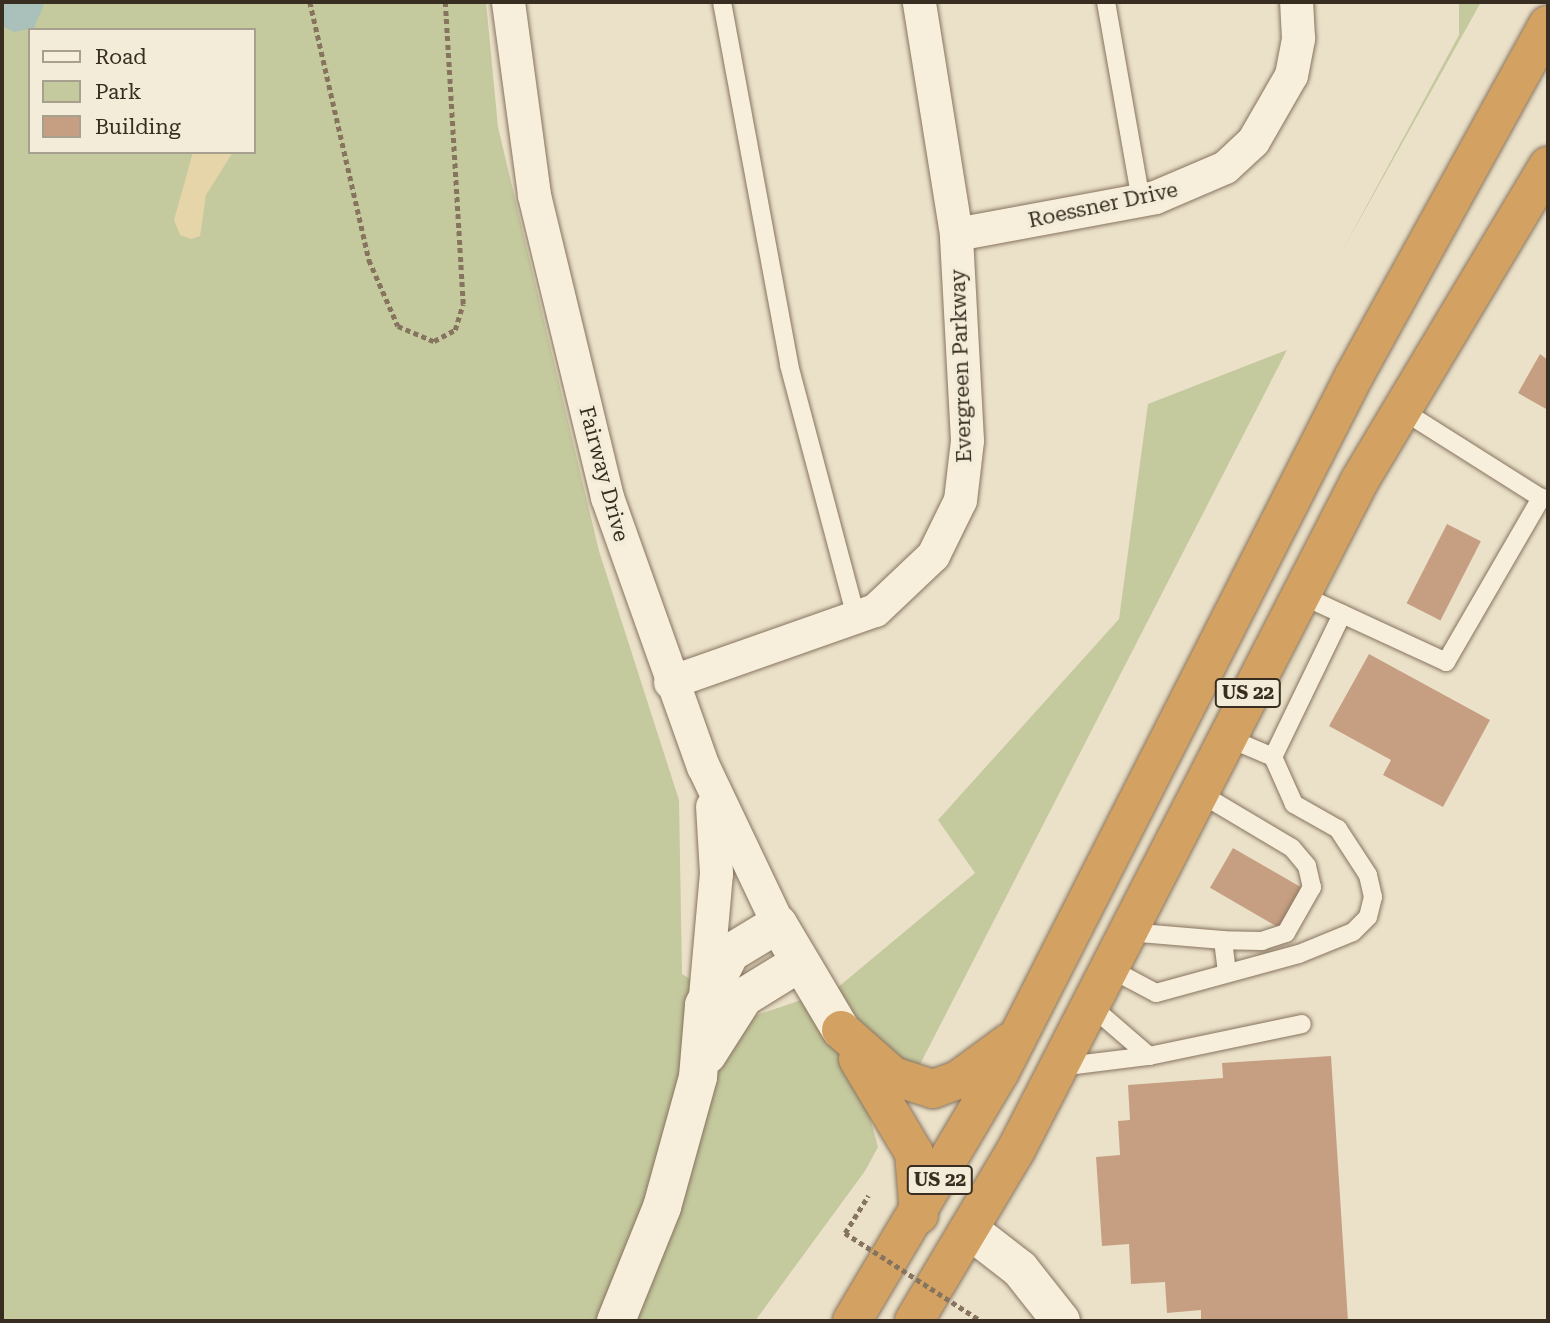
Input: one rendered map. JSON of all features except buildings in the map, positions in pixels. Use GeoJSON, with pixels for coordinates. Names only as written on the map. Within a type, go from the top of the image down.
{"type":"FeatureCollection","features":[{"type":"Feature","properties":{"kind":"highway","name":"US 22"},"geometry":{"type":"LineString","coordinates":[[852,1321],[919,1215],[1020,1034],[1360,365],[1548,25]]}},
{"type":"Feature","properties":{"kind":"highway","name":"US 22"},"geometry":{"type":"LineString","coordinates":[[914,1321],[971,1231],[1059,1068],[1298,594],[1400,409],[1548,166]]}},
{"type":"Feature","properties":{"kind":"highway"},"geometry":{"type":"LineString","coordinates":[[841,1030],[893,1076],[933,1088],[958,1080],[1020,1034]]}},
{"type":"Feature","properties":{"kind":"highway"},"geometry":{"type":"LineString","coordinates":[[841,1030],[914,1153],[919,1215]]}},
{"type":"Feature","properties":{"kind":"street","name":"Fairway Drive"},"geometry":{"type":"LineString","coordinates":[[508,2],[534,195],[607,497],[670,682],[703,766],[778,924]]}},
{"type":"Feature","properties":{"kind":"street","name":"Evergreen Parkway"},"geometry":{"type":"LineString","coordinates":[[670,682],[857,620],[907,586],[939,546],[960,500],[967,440],[956,234],[919,2]]}},
{"type":"Feature","properties":{"kind":"street","name":"Roessner Drive"},"geometry":{"type":"LineString","coordinates":[[956,234],[1141,201],[1192,186],[1253,141],[1290,75],[1298,38],[1296,2]]}},
{"type":"Feature","properties":{"kind":"street"},"geometry":{"type":"LineString","coordinates":[[616,1321],[662,1207],[698,1077],[716,862],[703,766]]}},
{"type":"Feature","properties":{"kind":"street"},"geometry":{"type":"LineString","coordinates":[[704,1005],[730,953],[778,924],[841,1030]]}},
{"type":"Feature","properties":{"kind":"street"},"geometry":{"type":"LineString","coordinates":[[698,1077],[731,1010],[757,986],[799,963]]}},
{"type":"Feature","properties":{"kind":"street"},"geometry":{"type":"LineString","coordinates":[[971,1231],[1014,1263],[1061,1321]]}},
{"type":"Feature","properties":{"kind":"lane"},"geometry":{"type":"LineString","coordinates":[[722,2],[789,365],[857,620]]}},
{"type":"Feature","properties":{"kind":"lane"},"geometry":{"type":"LineString","coordinates":[[1106,2],[1141,201]]}},
{"type":"Feature","properties":{"kind":"lane"},"geometry":{"type":"LineString","coordinates":[[1298,594],[1446,662],[1541,498],[1400,409]]}},
{"type":"Feature","properties":{"kind":"lane"},"geometry":{"type":"LineString","coordinates":[[1273,757],[1342,614]]}},
{"type":"Feature","properties":{"kind":"lane"},"geometry":{"type":"LineString","coordinates":[[1109,968],[1156,993],[1227,974],[1353,932],[1368,917],[1373,897],[1368,876],[1338,829],[1294,804],[1273,757],[1226,737]]}},
{"type":"Feature","properties":{"kind":"lane"},"geometry":{"type":"LineString","coordinates":[[1127,932],[1262,941],[1286,933],[1312,887],[1307,866],[1292,848],[1198,792]]}},
{"type":"Feature","properties":{"kind":"lane"},"geometry":{"type":"LineString","coordinates":[[1223,940],[1227,974]]}},
{"type":"Feature","properties":{"kind":"lane"},"geometry":{"type":"LineString","coordinates":[[1090,1006],[1149,1056]]}},
{"type":"Feature","properties":{"kind":"lane"},"geometry":{"type":"LineString","coordinates":[[1059,1068],[1149,1056],[1303,1024]]}},
{"type":"Feature","properties":{"kind":"path"},"geometry":{"type":"LineString","coordinates":[[310,2],[369,261],[398,326],[434,341],[455,330],[463,304],[445,2]]}},
{"type":"Feature","properties":{"kind":"path"},"geometry":{"type":"LineString","coordinates":[[868,1196],[845,1233],[981,1321]]}},
{"type":"Feature","properties":{"kind":"green space"},"geometry":{"type":"Polygon","coordinates":[[[2,2],[486,2],[498,127],[599,551],[679,800],[682,974],[751,1017],[837,988],[975,873],[938,820],[1119,619],[1148,404],[1287,350],[912,1080],[866,1103],[878,1147],[865,1171],[755,1321],[2,1321],[2,2]]]}},
{"type":"Feature","properties":{"kind":"green space"},"geometry":{"type":"Polygon","coordinates":[[[1459,2],[1481,2],[1341,253],[1459,35],[1459,2]]]}},
{"type":"Feature","properties":{"kind":"sand"},"geometry":{"type":"Polygon","coordinates":[[[192,154],[232,154],[206,195],[200,236],[191,239],[180,235],[174,220],[192,154]]]}},
{"type":"Feature","properties":{"kind":"water"},"geometry":{"type":"Polygon","coordinates":[[[2,2],[45,2],[34,28],[14,32],[2,26],[2,2]]]}}]}
